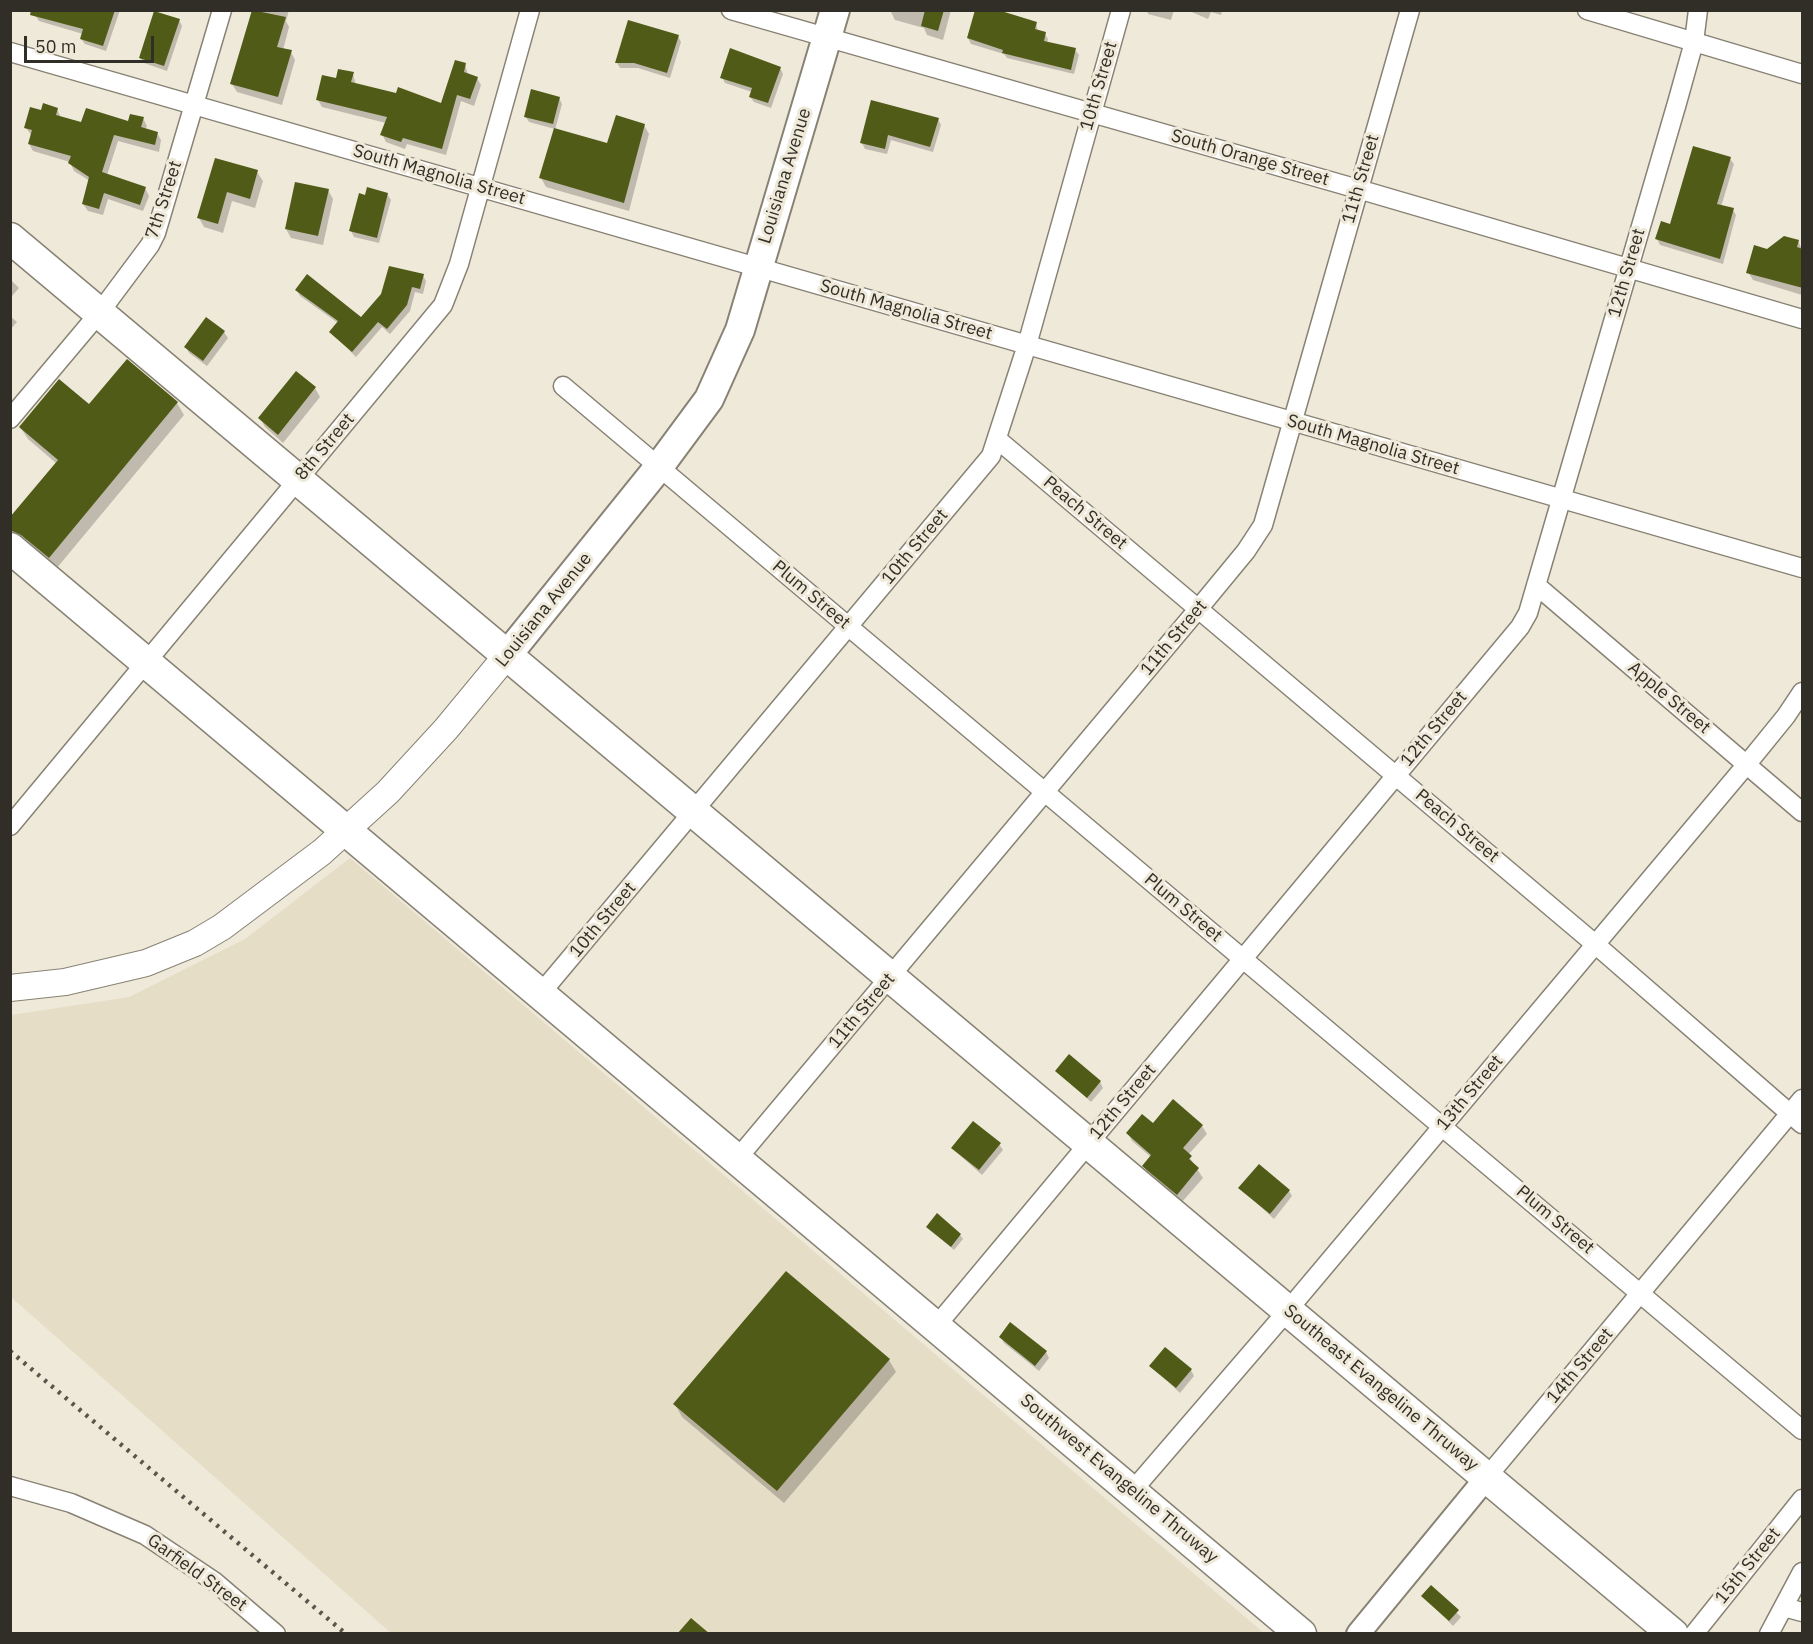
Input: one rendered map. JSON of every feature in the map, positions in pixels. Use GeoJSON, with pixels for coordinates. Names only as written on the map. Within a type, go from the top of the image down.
{"type":"FeatureCollection","features":[{"type":"Feature","properties":{"kind":"highway","name":"Southeast Evangeline Thruway"},"geometry":{"type":"LineString","coordinates":[[10,238],[1673,1634]]}},
{"type":"Feature","properties":{"kind":"highway","name":"Southwest Evangeline Thruway"},"geometry":{"type":"LineString","coordinates":[[10,548],[937,1325],[1301,1634]]}},
{"type":"Feature","properties":{"kind":"main road","name":"Louisiana Avenue"},"geometry":{"type":"LineString","coordinates":[[10,988],[65,982],[146,963],[195,943],[222,927],[273,891],[347,829],[388,792],[447,729],[658,468],[696,419],[718,381],[740,330],[835,10]]}},
{"type":"Feature","properties":{"kind":"street","name":"7th Street"},"geometry":{"type":"LineString","coordinates":[[10,419],[100,312],[156,232],[222,10]]}},
{"type":"Feature","properties":{"kind":"street","name":"8th Street"},"geometry":{"type":"LineString","coordinates":[[10,826],[443,305],[459,264],[530,10]]}},
{"type":"Feature","properties":{"kind":"street","name":"South Orange Street"},"geometry":{"type":"LineString","coordinates":[[731,10],[1803,319]]}},
{"type":"Feature","properties":{"kind":"street","name":"10th Street"},"geometry":{"type":"LineString","coordinates":[[541,993],[991,456],[1027,345],[1121,10]]}},
{"type":"Feature","properties":{"kind":"street","name":"11th Street"},"geometry":{"type":"LineString","coordinates":[[737,1159],[1199,608],[1246,551],[1263,525],[1410,10]]}},
{"type":"Feature","properties":{"kind":"street"},"geometry":{"type":"LineString","coordinates":[[1587,10],[1803,74]]}},
{"type":"Feature","properties":{"kind":"street","name":"12th Street"},"geometry":{"type":"LineString","coordinates":[[937,1325],[1520,627],[1528,613],[1694,42],[1698,10]]}},
{"type":"Feature","properties":{"kind":"street","name":"South Magnolia Street"},"geometry":{"type":"LineString","coordinates":[[10,52],[1803,568]]}},
{"type":"Feature","properties":{"kind":"street","name":"Plum Street"},"geometry":{"type":"LineString","coordinates":[[563,386],[1803,1430]]}},
{"type":"Feature","properties":{"kind":"street","name":"Peach Street"},"geometry":{"type":"LineString","coordinates":[[997,439],[1595,944],[1796,1119]]}},
{"type":"Feature","properties":{"kind":"street","name":"Apple Street"},"geometry":{"type":"LineString","coordinates":[[1536,585],[1803,812]]}},
{"type":"Feature","properties":{"kind":"street","name":"13th Street"},"geometry":{"type":"LineString","coordinates":[[1133,1490],[1288,1310],[1747,764],[1803,692]]}},
{"type":"Feature","properties":{"kind":"street","name":"14th Street"},"geometry":{"type":"LineString","coordinates":[[1358,1634],[1641,1292],[1796,1119],[1803,1099]]}},
{"type":"Feature","properties":{"kind":"street","name":"Garfield Street"},"geometry":{"type":"LineString","coordinates":[[10,1486],[71,1503],[145,1535],[214,1582],[276,1634]]}},
{"type":"Feature","properties":{"kind":"street","name":"15th Street"},"geometry":{"type":"LineString","coordinates":[[1694,1634],[1803,1499]]}},
{"type":"Feature","properties":{"kind":"street"},"geometry":{"type":"LineString","coordinates":[[1769,1634],[1803,1572]]}},
{"type":"Feature","properties":{"kind":"street"},"geometry":{"type":"LineString","coordinates":[[1784,1607],[1803,1612]]}},
{"type":"Feature","properties":{"kind":"shaded area"},"geometry":{"type":"Polygon","coordinates":[[[350,858],[1264,1633],[391,1633],[11,1297],[11,1015],[129,997],[245,939],[350,858]]]}},
{"type":"Feature","properties":{"kind":"building"},"geometry":{"type":"Polygon","coordinates":[[[31,10],[115,10],[103,46],[80,39],[83,29],[30,15],[31,10]]]}},
{"type":"Feature","properties":{"kind":"building"},"geometry":{"type":"Polygon","coordinates":[[[252,10],[286,17],[277,47],[292,50],[278,97],[230,84],[252,10]]]}},
{"type":"Feature","properties":{"kind":"building"},"geometry":{"type":"Polygon","coordinates":[[[925,10],[944,10],[938,31],[921,26],[925,10]]]}},
{"type":"Feature","properties":{"kind":"building"},"geometry":{"type":"Polygon","coordinates":[[[975,10],[998,10],[1037,22],[1035,29],[1046,32],[1044,41],[1076,48],[1071,70],[1002,53],[1003,50],[967,38],[975,10]]]}},
{"type":"Feature","properties":{"kind":"building"},"geometry":{"type":"Polygon","coordinates":[[[154,11],[180,19],[164,66],[139,58],[154,11]]]}},
{"type":"Feature","properties":{"kind":"building"},"geometry":{"type":"Polygon","coordinates":[[[628,20],[679,35],[667,73],[634,63],[615,63],[628,20]]]}},
{"type":"Feature","properties":{"kind":"building"},"geometry":{"type":"Polygon","coordinates":[[[730,48],[781,67],[768,103],[749,97],[752,88],[720,78],[730,48]]]}},
{"type":"Feature","properties":{"kind":"building"},"geometry":{"type":"Polygon","coordinates":[[[455,60],[466,63],[464,72],[478,77],[470,99],[457,95],[442,149],[403,138],[401,142],[380,135],[387,117],[316,100],[322,75],[336,78],[338,69],[354,72],[351,82],[396,93],[398,87],[441,103],[455,60]]]}},
{"type":"Feature","properties":{"kind":"building"},"geometry":{"type":"Polygon","coordinates":[[[531,89],[560,97],[553,124],[524,117],[531,89]]]}},
{"type":"Feature","properties":{"kind":"building"},"geometry":{"type":"Polygon","coordinates":[[[871,100],[939,118],[930,147],[888,135],[885,149],[860,143],[871,100]]]}},
{"type":"Feature","properties":{"kind":"building"},"geometry":{"type":"Polygon","coordinates":[[[43,103],[58,108],[56,115],[81,122],[86,108],[128,121],[130,114],[144,117],[141,127],[158,132],[155,145],[114,135],[102,172],[146,187],[140,205],[104,193],[99,209],[82,204],[89,177],[68,163],[71,156],[28,144],[32,130],[24,128],[30,107],[41,110],[43,103]]]}},
{"type":"Feature","properties":{"kind":"building"},"geometry":{"type":"Polygon","coordinates":[[[616,115],[645,124],[624,203],[539,178],[554,128],[607,143],[616,115]]]}},
{"type":"Feature","properties":{"kind":"building"},"geometry":{"type":"Polygon","coordinates":[[[1693,146],[1731,157],[1717,204],[1734,208],[1720,259],[1655,239],[1661,221],[1670,224],[1693,146]]]}},
{"type":"Feature","properties":{"kind":"building"},"geometry":{"type":"Polygon","coordinates":[[[215,158],[258,170],[250,199],[227,192],[218,224],[197,218],[215,158]]]}},
{"type":"Feature","properties":{"kind":"building"},"geometry":{"type":"Polygon","coordinates":[[[295,182],[329,189],[318,236],[285,229],[295,182]]]}},
{"type":"Feature","properties":{"kind":"building"},"geometry":{"type":"Polygon","coordinates":[[[367,187],[388,193],[377,238],[349,231],[359,193],[365,195],[367,187]]]}},
{"type":"Feature","properties":{"kind":"building"},"geometry":{"type":"Polygon","coordinates":[[[1784,236],[1799,240],[1797,247],[1803,249],[1803,288],[1746,273],[1754,245],[1767,249],[1784,236]]]}},
{"type":"Feature","properties":{"kind":"building"},"geometry":{"type":"Polygon","coordinates":[[[389,266],[424,274],[420,289],[412,287],[407,305],[387,329],[378,322],[352,352],[329,332],[338,321],[295,290],[307,274],[361,317],[381,294],[389,266]]]}},
{"type":"Feature","properties":{"kind":"building"},"geometry":{"type":"Polygon","coordinates":[[[206,317],[225,331],[203,361],[184,347],[206,317]]]}},
{"type":"Feature","properties":{"kind":"building"},"geometry":{"type":"Polygon","coordinates":[[[127,359],[178,402],[49,558],[21,535],[10,530],[10,517],[58,460],[19,427],[59,379],[89,404],[127,359]]]}},
{"type":"Feature","properties":{"kind":"building"},"geometry":{"type":"Polygon","coordinates":[[[296,371],[316,387],[278,435],[258,418],[296,371]]]}},
{"type":"Feature","properties":{"kind":"building"},"geometry":{"type":"Polygon","coordinates":[[[1069,1054],[1101,1081],[1087,1098],[1055,1071],[1069,1054]]]}},
{"type":"Feature","properties":{"kind":"building"},"geometry":{"type":"Polygon","coordinates":[[[1173,1099],[1203,1125],[1183,1148],[1192,1156],[1189,1159],[1199,1168],[1177,1195],[1142,1166],[1151,1155],[1126,1133],[1142,1114],[1153,1123],[1173,1099]]]}},
{"type":"Feature","properties":{"kind":"building"},"geometry":{"type":"Polygon","coordinates":[[[973,1121],[1001,1143],[979,1170],[951,1148],[973,1121]]]}},
{"type":"Feature","properties":{"kind":"building"},"geometry":{"type":"Polygon","coordinates":[[[1259,1164],[1290,1190],[1270,1214],[1238,1188],[1259,1164]]]}},
{"type":"Feature","properties":{"kind":"building"},"geometry":{"type":"Polygon","coordinates":[[[937,1213],[961,1234],[951,1247],[926,1227],[937,1213]]]}},
{"type":"Feature","properties":{"kind":"building"},"geometry":{"type":"Polygon","coordinates":[[[786,1271],[890,1359],[777,1491],[673,1404],[786,1271]]]}},
{"type":"Feature","properties":{"kind":"building"},"geometry":{"type":"Polygon","coordinates":[[[1010,1322],[1047,1351],[1035,1366],[999,1337],[1010,1322]]]}},
{"type":"Feature","properties":{"kind":"building"},"geometry":{"type":"Polygon","coordinates":[[[1165,1347],[1192,1369],[1176,1388],[1149,1366],[1165,1347]]]}},
{"type":"Feature","properties":{"kind":"building"},"geometry":{"type":"Polygon","coordinates":[[[1431,1585],[1459,1610],[1449,1621],[1421,1596],[1431,1585]]]}},
{"type":"Feature","properties":{"kind":"building"},"geometry":{"type":"Polygon","coordinates":[[[691,1618],[710,1634],[677,1634],[691,1618]]]}},
{"type":"Feature","properties":{"kind":"railway"},"geometry":{"type":"LineString","coordinates":[[10,1351],[346,1634]]}}]}
